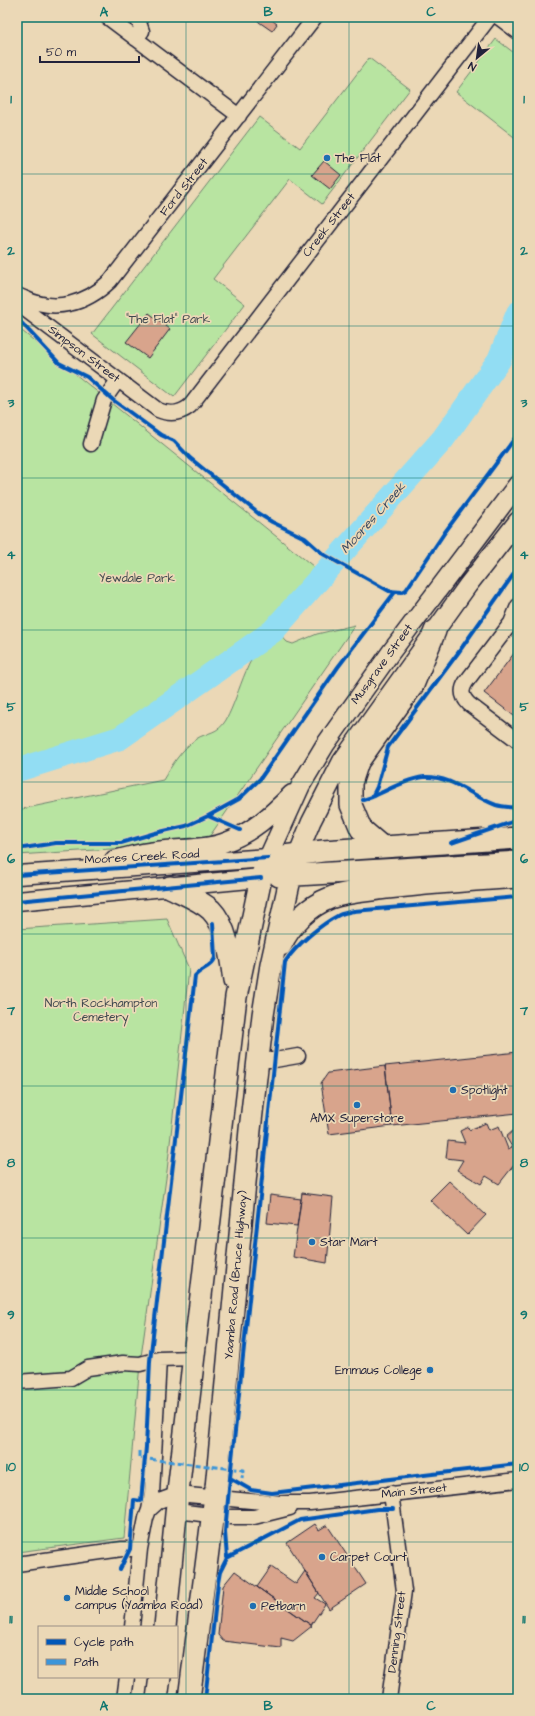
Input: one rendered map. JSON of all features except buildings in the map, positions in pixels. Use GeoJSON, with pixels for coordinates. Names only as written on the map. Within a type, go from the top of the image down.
{"type":"FeatureCollection","features":[{"type":"Feature","properties":{"kind":"highway"},"geometry":{"type":"LineString","coordinates":[[381,846],[361,829],[351,805],[350,783],[358,762],[413,685],[435,631]]}},
{"type":"Feature","properties":{"kind":"highway","name":"Moores Creek Road"},"geometry":{"type":"LineString","coordinates":[[268,858],[381,846],[518,838]]}},
{"type":"Feature","properties":{"kind":"highway","name":"Yaamba Road (Bruce Highway)"},"geometry":{"type":"LineString","coordinates":[[189,1699],[213,1506],[258,1060],[271,966],[298,854]]}},
{"type":"Feature","properties":{"kind":"highway"},"geometry":{"type":"LineString","coordinates":[[165,1626],[177,1503],[236,997],[261,878],[268,858]]}},
{"type":"Feature","properties":{"kind":"highway"},"geometry":{"type":"LineString","coordinates":[[261,878],[292,874],[518,862]]}},
{"type":"Feature","properties":{"kind":"highway"},"geometry":{"type":"LineString","coordinates":[[271,966],[286,934],[298,920],[314,906],[330,898],[345,893],[407,886],[518,877]]}},
{"type":"Feature","properties":{"kind":"highway"},"geometry":{"type":"LineString","coordinates":[[170,887],[211,910],[219,920],[231,957],[236,997]]}},
{"type":"Feature","properties":{"kind":"highway"},"geometry":{"type":"LineString","coordinates":[[157,1699],[160,1678]]}},
{"type":"Feature","properties":{"kind":"main road","name":"Musgrave Street"},"geometry":{"type":"LineString","coordinates":[[268,858],[301,785],[325,744],[518,484]]}},
{"type":"Feature","properties":{"kind":"main road","name":"Musgrave Street"},"geometry":{"type":"LineString","coordinates":[[298,854],[311,822],[342,761],[468,585],[518,521]]}},
{"type":"Feature","properties":{"kind":"main road"},"geometry":{"type":"LineString","coordinates":[[58,872],[154,851],[204,847],[223,843],[258,825],[274,812],[301,785]]}},
{"type":"Feature","properties":{"kind":"main road","name":"Moores Creek Road"},"geometry":{"type":"LineString","coordinates":[[17,876],[268,858]]}},
{"type":"Feature","properties":{"kind":"main road"},"geometry":{"type":"LineString","coordinates":[[17,901],[261,878]]}},
{"type":"Feature","properties":{"kind":"street"},"geometry":{"type":"LineString","coordinates":[[107,17],[239,116]]}},
{"type":"Feature","properties":{"kind":"street"},"geometry":{"type":"LineString","coordinates":[[136,39],[142,31],[137,17]]}},
{"type":"Feature","properties":{"kind":"street","name":"Ford Street"},"geometry":{"type":"LineString","coordinates":[[20,297],[37,304],[53,306],[84,299],[98,292],[122,268],[315,17]]}},
{"type":"Feature","properties":{"kind":"street","name":"Creek Street"},"geometry":{"type":"LineString","coordinates":[[158,410],[166,413],[175,413],[184,411],[190,406],[490,17]]}},
{"type":"Feature","properties":{"kind":"street"},"geometry":{"type":"LineString","coordinates":[[498,17],[518,32]]}},
{"type":"Feature","properties":{"kind":"street","name":"Simpson Street"},"geometry":{"type":"LineString","coordinates":[[20,297],[27,311],[158,410]]}},
{"type":"Feature","properties":{"kind":"street"},"geometry":{"type":"LineString","coordinates":[[91,444],[104,400],[118,380]]}},
{"type":"Feature","properties":{"kind":"street"},"geometry":{"type":"LineString","coordinates":[[518,606],[511,622],[462,687],[462,692],[464,699],[468,704],[518,741]]}},
{"type":"Feature","properties":{"kind":"street"},"geometry":{"type":"LineString","coordinates":[[258,1060],[275,1060],[298,1056]]}},
{"type":"Feature","properties":{"kind":"street"},"geometry":{"type":"LineString","coordinates":[[17,1382],[71,1378],[88,1368],[123,1364],[140,1364],[159,1359],[194,1358]]}},
{"type":"Feature","properties":{"kind":"street"},"geometry":{"type":"LineString","coordinates":[[132,1626],[140,1549],[152,1494],[159,1359]]}},
{"type":"Feature","properties":{"kind":"street","name":"Main Street"},"geometry":{"type":"LineString","coordinates":[[177,1503],[213,1506],[310,1503],[518,1480]]}},
{"type":"Feature","properties":{"kind":"street","name":"Denning Street"},"geometry":{"type":"LineString","coordinates":[[389,1699],[404,1591],[391,1494]]}},
{"type":"Feature","properties":{"kind":"street"},"geometry":{"type":"LineString","coordinates":[[149,1510],[159,1501],[177,1503]]}},
{"type":"Feature","properties":{"kind":"street"},"geometry":{"type":"LineString","coordinates":[[17,1564],[140,1549]]}},
{"type":"Feature","properties":{"kind":"street"},"geometry":{"type":"LineString","coordinates":[[124,1699],[126,1678]]}},
{"type":"Feature","properties":{"kind":"green space"},"geometry":{"type":"Polygon","coordinates":[[[496,39],[518,56],[518,140],[456,92],[496,39]]]}},
{"type":"Feature","properties":{"kind":"green space","name":"\"The Flat\" Park"},"geometry":{"type":"Polygon","coordinates":[[[369,58],[410,89],[322,204],[290,179],[213,279],[245,304],[174,397],[92,334],[259,117],[300,148],[369,58]]]}},
{"type":"Feature","properties":{"kind":"green space","name":"Yewdale Park"},"geometry":{"type":"Polygon","coordinates":[[[17,327],[324,575],[273,631],[120,738],[17,770],[17,327]]]}},
{"type":"Feature","properties":{"kind":"green space"},"geometry":{"type":"Polygon","coordinates":[[[355,625],[205,843],[17,855],[17,810],[163,780],[177,758],[191,743],[223,725],[246,671],[258,648],[267,638],[277,631],[287,642],[293,644],[317,634],[355,625]]]}},
{"type":"Feature","properties":{"kind":"green space","name":"North Rockhampton Cemetery"},"geometry":{"type":"Polygon","coordinates":[[[167,919],[189,969],[167,1171],[140,1364],[124,1538],[17,1552],[17,929],[167,919]]]}},
{"type":"Feature","properties":{"kind":"waterway","name":"Moores Creek"},"geometry":{"type":"LineString","coordinates":[[17,770],[120,738],[273,631],[443,439],[499,360],[518,313]]}},
{"type":"Feature","properties":{"kind":"marked path"},"geometry":{"type":"LineString","coordinates":[[139,1451],[139,1458],[243,1470],[242,1478]]}},
{"type":"Feature","properties":{"kind":"cycle path"},"geometry":{"type":"LineString","coordinates":[[17,318],[59,363],[87,377],[113,400],[161,435],[174,441],[190,458],[259,514],[305,538],[323,554],[389,591],[402,592],[406,590],[445,532],[518,434]]}},
{"type":"Feature","properties":{"kind":"cycle path"},"geometry":{"type":"LineString","coordinates":[[363,800],[372,797],[377,787],[388,747],[458,653],[518,568]]}},
{"type":"Feature","properties":{"kind":"cycle path"},"geometry":{"type":"LineString","coordinates":[[208,816],[239,799],[260,779],[338,667],[395,592]]}},
{"type":"Feature","properties":{"kind":"cycle path"},"geometry":{"type":"LineString","coordinates":[[372,797],[411,780],[424,777],[434,777],[462,787],[496,805],[518,808]]}},
{"type":"Feature","properties":{"kind":"cycle path"},"geometry":{"type":"LineString","coordinates":[[17,849],[56,843],[121,843],[186,826],[208,816],[240,830]]}},
{"type":"Feature","properties":{"kind":"cycle path"},"geometry":{"type":"LineString","coordinates":[[451,843],[518,820]]}},
{"type":"Feature","properties":{"kind":"cycle path"},"geometry":{"type":"LineString","coordinates":[[17,875],[268,858]]}},
{"type":"Feature","properties":{"kind":"cycle path"},"geometry":{"type":"LineString","coordinates":[[17,901],[261,878]]}},
{"type":"Feature","properties":{"kind":"cycle path"},"geometry":{"type":"LineString","coordinates":[[518,897],[344,913],[316,930],[295,949],[285,962],[230,1478],[251,1490],[272,1493],[518,1464]]}},
{"type":"Feature","properties":{"kind":"cycle path"},"geometry":{"type":"LineString","coordinates":[[120,1569],[130,1549],[134,1500],[141,1501],[146,1447],[150,1361],[195,976],[209,966],[215,958],[213,923]]}},
{"type":"Feature","properties":{"kind":"cycle path"},"geometry":{"type":"LineString","coordinates":[[205,1699],[218,1583],[220,1572],[227,1558],[225,1532],[230,1478]]}},
{"type":"Feature","properties":{"kind":"cycle path"},"geometry":{"type":"LineString","coordinates":[[227,1558],[300,1520],[377,1509],[393,1509]]}},
{"type":"Feature","properties":{"kind":"place","name":"The Flat"},"geometry":{"type":"Point","coordinates":[327,158]}},
{"type":"Feature","properties":{"kind":"place","name":"Spotlight"},"geometry":{"type":"Point","coordinates":[453,1090]}},
{"type":"Feature","properties":{"kind":"place","name":"AMX Superstore"},"geometry":{"type":"Point","coordinates":[357,1105]}},
{"type":"Feature","properties":{"kind":"place","name":"Star Mart"},"geometry":{"type":"Point","coordinates":[312,1242]}},
{"type":"Feature","properties":{"kind":"place","name":"Emmaus College"},"geometry":{"type":"Point","coordinates":[430,1370]}},
{"type":"Feature","properties":{"kind":"place","name":"Carpet Court"},"geometry":{"type":"Point","coordinates":[322,1557]}},
{"type":"Feature","properties":{"kind":"place","name":"Middle School campus (Yaamba Road)"},"geometry":{"type":"Point","coordinates":[67,1598]}},
{"type":"Feature","properties":{"kind":"place","name":"Petbarn"},"geometry":{"type":"Point","coordinates":[253,1606]}}]}
